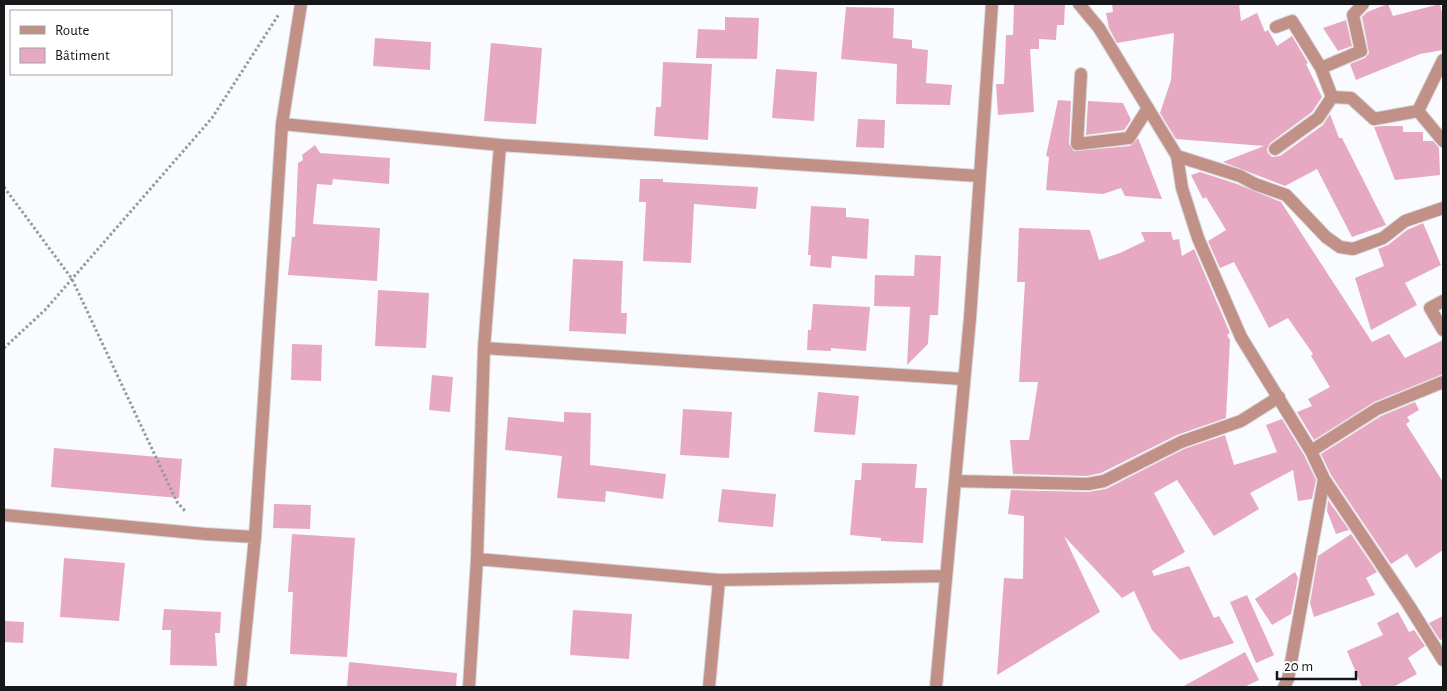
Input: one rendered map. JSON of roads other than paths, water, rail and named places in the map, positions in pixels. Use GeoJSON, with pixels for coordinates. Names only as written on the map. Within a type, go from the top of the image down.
{"type":"FeatureCollection","features":[{"type":"Feature","properties":{"kind":"street"},"geometry":{"type":"LineString","coordinates":[[240,687],[256,537],[282,124],[301,4]]}},
{"type":"Feature","properties":{"kind":"street"},"geometry":{"type":"LineString","coordinates":[[936,687],[970,318],[992,4]]}},
{"type":"Feature","properties":{"kind":"street"},"geometry":{"type":"LineString","coordinates":[[1079,4],[1099,28],[1177,156],[1182,188],[1208,262],[1241,337],[1311,451],[1324,479],[1408,604],[1443,660]]}},
{"type":"Feature","properties":{"kind":"street"},"geometry":{"type":"LineString","coordinates":[[1321,68],[1361,51],[1353,15],[1363,4]]}},
{"type":"Feature","properties":{"kind":"street"},"geometry":{"type":"LineString","coordinates":[[1276,27],[1292,22],[1321,68],[1332,97]]}},
{"type":"Feature","properties":{"kind":"street"},"geometry":{"type":"LineString","coordinates":[[1418,110],[1443,60]]}},
{"type":"Feature","properties":{"kind":"street"},"geometry":{"type":"LineString","coordinates":[[1081,74],[1078,144],[1129,138],[1148,108]]}},
{"type":"Feature","properties":{"kind":"street"},"geometry":{"type":"LineString","coordinates":[[1332,97],[1351,98],[1374,119],[1418,110]]}},
{"type":"Feature","properties":{"kind":"street"},"geometry":{"type":"LineString","coordinates":[[1275,149],[1318,118],[1332,97]]}},
{"type":"Feature","properties":{"kind":"street"},"geometry":{"type":"LineString","coordinates":[[1418,110],[1443,141]]}},
{"type":"Feature","properties":{"kind":"street"},"geometry":{"type":"LineString","coordinates":[[282,124],[500,145],[979,176]]}},
{"type":"Feature","properties":{"kind":"street"},"geometry":{"type":"LineString","coordinates":[[469,687],[477,559],[484,348],[500,145]]}},
{"type":"Feature","properties":{"kind":"street"},"geometry":{"type":"LineString","coordinates":[[1177,156],[1240,176],[1255,184],[1286,195],[1326,237],[1340,247],[1353,249],[1383,238],[1405,221],[1443,208]]}},
{"type":"Feature","properties":{"kind":"street"},"geometry":{"type":"LineString","coordinates":[[1443,301],[1430,308],[1443,330]]}},
{"type":"Feature","properties":{"kind":"street"},"geometry":{"type":"LineString","coordinates":[[484,348],[963,378]]}},
{"type":"Feature","properties":{"kind":"street"},"geometry":{"type":"LineString","coordinates":[[1311,451],[1377,409],[1443,382]]}},
{"type":"Feature","properties":{"kind":"street"},"geometry":{"type":"LineString","coordinates":[[955,481],[1088,484],[1104,481],[1181,442],[1241,421],[1279,397]]}},
{"type":"Feature","properties":{"kind":"street"},"geometry":{"type":"LineString","coordinates":[[1284,687],[1288,679],[1302,608],[1324,479]]}},
{"type":"Feature","properties":{"kind":"street"},"geometry":{"type":"LineString","coordinates":[[4,515],[256,537]]}},
{"type":"Feature","properties":{"kind":"street"},"geometry":{"type":"LineString","coordinates":[[477,559],[718,580],[946,576]]}},
{"type":"Feature","properties":{"kind":"street"},"geometry":{"type":"LineString","coordinates":[[709,687],[718,580]]}}]}
